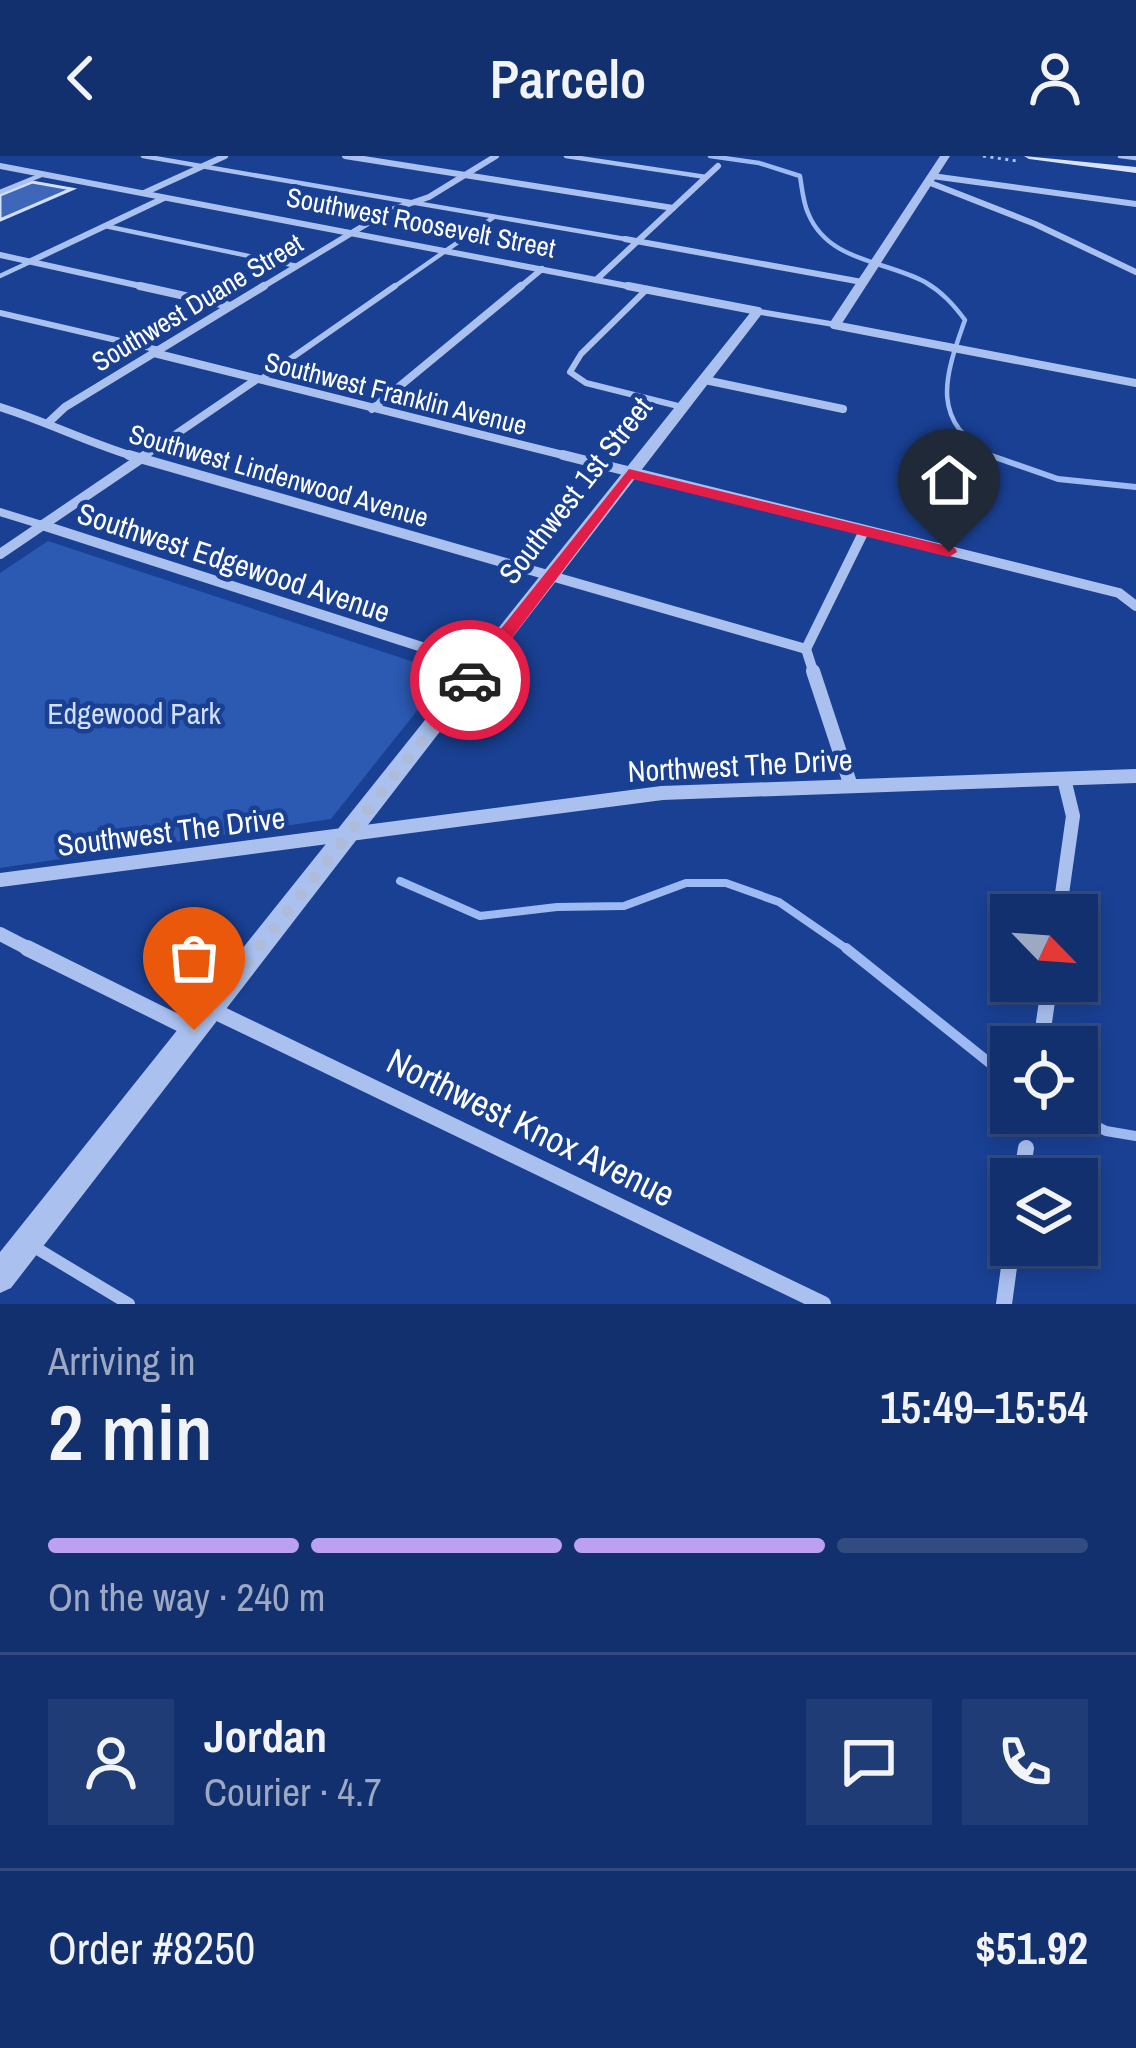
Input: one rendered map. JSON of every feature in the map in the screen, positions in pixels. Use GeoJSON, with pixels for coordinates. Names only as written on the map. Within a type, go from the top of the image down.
{"type":"FeatureCollection","features":[{"type":"Feature","properties":{"kind":"main road"},"geometry":{"type":"LineString","coordinates":[[1029,156],[1136,170]]}},
{"type":"Feature","properties":{"kind":"street"},"geometry":{"type":"LineString","coordinates":[[143,193],[225,156]]}},
{"type":"Feature","properties":{"kind":"street"},"geometry":{"type":"LineString","coordinates":[[345,156],[673,208]]}},
{"type":"Feature","properties":{"kind":"street","name":"Southwest Duane Street"},"geometry":{"type":"LineString","coordinates":[[49,422],[351,233],[496,156]]}},
{"type":"Feature","properties":{"kind":"street"},"geometry":{"type":"LineString","coordinates":[[945,156],[834,325],[1136,383]]}},
{"type":"Feature","properties":{"kind":"street","name":"Southwest Roosevelt Street"},"geometry":{"type":"LineString","coordinates":[[1,166],[834,325]]}},
{"type":"Feature","properties":{"kind":"street"},"geometry":{"type":"LineString","coordinates":[[596,280],[718,166]]}},
{"type":"Feature","properties":{"kind":"street"},"geometry":{"type":"LineString","coordinates":[[930,179],[1136,204]]}},
{"type":"Feature","properties":{"kind":"street"},"geometry":{"type":"LineString","coordinates":[[930,179],[1136,272]]}},
{"type":"Feature","properties":{"kind":"street"},"geometry":{"type":"LineString","coordinates":[[30,262],[166,197]]}},
{"type":"Feature","properties":{"kind":"street"},"geometry":{"type":"LineString","coordinates":[[1100,199],[1136,214]]}},
{"type":"Feature","properties":{"kind":"street"},"geometry":{"type":"LineString","coordinates":[[625,239],[865,278]]}},
{"type":"Feature","properties":{"kind":"street"},"geometry":{"type":"LineString","coordinates":[[0,255],[231,306]]}},
{"type":"Feature","properties":{"kind":"street"},"geometry":{"type":"LineString","coordinates":[[372,409],[542,269]]}},
{"type":"Feature","properties":{"kind":"street","name":"Southwest 1st Street"},"geometry":{"type":"LineString","coordinates":[[0,1277],[758,310]]}},
{"type":"Feature","properties":{"kind":"street","name":"Southwest Franklin Avenue"},"geometry":{"type":"LineString","coordinates":[[156,352],[1119,593],[1136,606]]}},
{"type":"Feature","properties":{"kind":"street"},"geometry":{"type":"LineString","coordinates":[[0,554],[258,380]]}},
{"type":"Feature","properties":{"kind":"street"},"geometry":{"type":"LineString","coordinates":[[704,380],[843,410]]}},
{"type":"Feature","properties":{"kind":"street","name":"Southwest Lindenwood Avenue"},"geometry":{"type":"LineString","coordinates":[[0,407],[49,422],[88,442],[806,649]]}},
{"type":"Feature","properties":{"kind":"street","name":"Southwest Edgewood Avenue"},"geometry":{"type":"LineString","coordinates":[[42,525],[481,666]]}},
{"type":"Feature","properties":{"kind":"street"},"geometry":{"type":"LineString","coordinates":[[851,785],[806,649],[864,531]]}},
{"type":"Feature","properties":{"kind":"street","name":"Northwest The Drive"},"geometry":{"type":"LineString","coordinates":[[348,835],[662,793],[1065,783],[1136,776]]}},
{"type":"Feature","properties":{"kind":"street"},"geometry":{"type":"LineString","coordinates":[[1062,894],[1073,817],[1065,783]]}},
{"type":"Feature","properties":{"kind":"street","name":"Southwest The Drive"},"geometry":{"type":"LineString","coordinates":[[0,880],[348,835]]}},
{"type":"Feature","properties":{"kind":"street","name":"Northwest Knox Avenue"},"geometry":{"type":"LineString","coordinates":[[0,934],[203,1020],[823,1304]]}},
{"type":"Feature","properties":{"kind":"street"},"geometry":{"type":"LineString","coordinates":[[1044,1022],[1047,1002]]}},
{"type":"Feature","properties":{"kind":"street"},"geometry":{"type":"LineString","coordinates":[[1024,1158],[1025,1148]]}},
{"type":"Feature","properties":{"kind":"street"},"geometry":{"type":"LineString","coordinates":[[1004,1304],[1009,1266]]}},
{"type":"Feature","properties":{"kind":"lane"},"geometry":{"type":"LineString","coordinates":[[143,156],[625,239]]}},
{"type":"Feature","properties":{"kind":"lane"},"geometry":{"type":"LineString","coordinates":[[566,156],[706,177]]}},
{"type":"Feature","properties":{"kind":"lane"},"geometry":{"type":"LineString","coordinates":[[1120,156],[1136,158]]}},
{"type":"Feature","properties":{"kind":"lane"},"geometry":{"type":"LineString","coordinates":[[0,192],[44,174]]}},
{"type":"Feature","properties":{"kind":"lane"},"geometry":{"type":"LineString","coordinates":[[258,380],[494,217]]}},
{"type":"Feature","properties":{"kind":"lane"},"geometry":{"type":"LineString","coordinates":[[105,226],[297,266]]}},
{"type":"Feature","properties":{"kind":"lane"},"geometry":{"type":"LineString","coordinates":[[0,276],[30,262]]}},
{"type":"Feature","properties":{"kind":"lane"},"geometry":{"type":"LineString","coordinates":[[647,289],[580,354],[571,372],[586,382],[682,407]]}},
{"type":"Feature","properties":{"kind":"lane"},"geometry":{"type":"LineString","coordinates":[[0,313],[156,352]]}},
{"type":"Feature","properties":{"kind":"lane"},"geometry":{"type":"LineString","coordinates":[[0,512],[42,525]]}},
{"type":"Feature","properties":{"kind":"lane"},"geometry":{"type":"LineString","coordinates":[[27,1243],[129,1304]]}},
{"type":"Feature","properties":{"kind":"green space","name":"Edgewood Park"},"geometry":{"type":"Polygon","coordinates":[[[48,541],[447,673],[331,819],[0,868],[0,573],[48,541]]]}},
{"type":"Feature","properties":{"kind":"building"},"geometry":{"type":"Polygon","coordinates":[[[32,182],[72,189],[0,220],[0,195],[32,182]]]}},
{"type":"Feature","properties":{"kind":"waterway"},"geometry":{"type":"LineString","coordinates":[[710,156],[759,163],[800,176],[808,213],[829,241],[859,258],[925,282],[952,304],[965,320],[948,380],[951,414],[973,444],[990,455]]}},
{"type":"Feature","properties":{"kind":"waterway"},"geometry":{"type":"LineString","coordinates":[[990,455],[1058,479],[1136,487]]}},
{"type":"Feature","properties":{"kind":"waterway"},"geometry":{"type":"LineString","coordinates":[[990,455],[994,458]]}},
{"type":"Feature","properties":{"kind":"waterway"},"geometry":{"type":"LineString","coordinates":[[400,881],[480,916],[557,907],[624,906],[686,883],[726,883],[779,902],[848,950]]}},
{"type":"Feature","properties":{"kind":"waterway"},"geometry":{"type":"LineString","coordinates":[[848,950],[990,1063]]}},
{"type":"Feature","properties":{"kind":"waterway"},"geometry":{"type":"LineString","coordinates":[[1098,1127],[1136,1136]]}},
{"type":"Feature","properties":{"kind":"way so far"},"geometry":{"type":"LineString","coordinates":[[194,1030],[470,680]]}},
{"type":"Feature","properties":{"kind":"route"},"geometry":{"type":"LineString","coordinates":[[470,680],[629,473],[949,552]]}}]}
